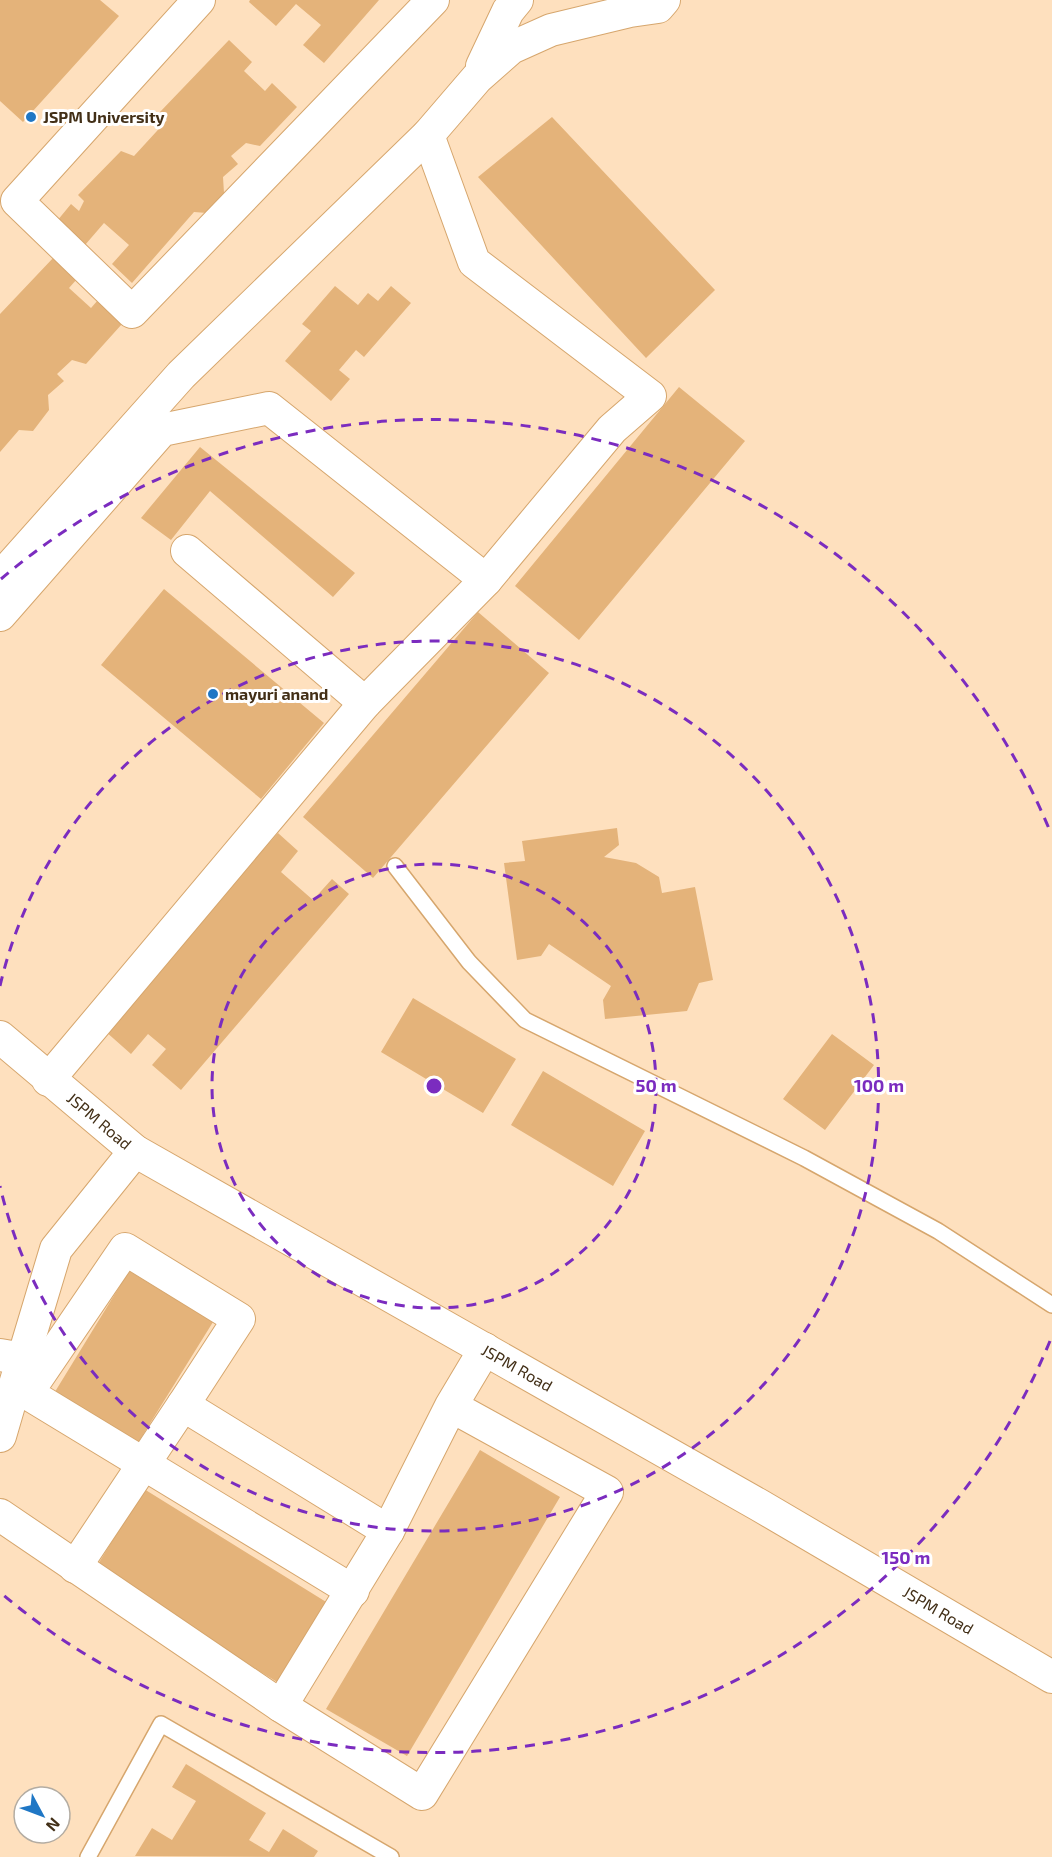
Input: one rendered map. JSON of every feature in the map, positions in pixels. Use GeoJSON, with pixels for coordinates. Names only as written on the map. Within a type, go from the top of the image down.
{"type":"FeatureCollection","features":[{"type":"Feature","properties":{"kind":"street"},"geometry":{"type":"LineString","coordinates":[[200,0],[17,201],[132,312],[433,0]]}},
{"type":"Feature","properties":{"kind":"street"},"geometry":{"type":"LineString","coordinates":[[477,78],[508,11],[517,0]]}},
{"type":"Feature","properties":{"kind":"street"},"geometry":{"type":"LineString","coordinates":[[0,578],[181,375],[428,135],[477,78],[511,48],[551,30],[668,2]]}},
{"type":"Feature","properties":{"kind":"street"},"geometry":{"type":"LineString","coordinates":[[48,1080],[365,703],[486,580],[612,429],[650,396],[474,262],[428,135]]}},
{"type":"Feature","properties":{"kind":"street"},"geometry":{"type":"LineString","coordinates":[[0,615],[162,430],[269,408],[486,580]]}},
{"type":"Feature","properties":{"kind":"street"},"geometry":{"type":"LineString","coordinates":[[187,551],[365,703]]}},
{"type":"Feature","properties":{"kind":"street","name":"JSPM Road"},"geometry":{"type":"LineString","coordinates":[[0,1037],[48,1080],[135,1151],[759,1505],[1052,1677]]}},
{"type":"Feature","properties":{"kind":"street"},"geometry":{"type":"LineString","coordinates":[[0,1436],[16,1373],[56,1249],[135,1151]]}},
{"type":"Feature","properties":{"kind":"street"},"geometry":{"type":"LineString","coordinates":[[16,1373],[125,1249],[239,1319],[75,1567]]}},
{"type":"Feature","properties":{"kind":"street"},"geometry":{"type":"LineString","coordinates":[[282,1706],[388,1531],[451,1406],[485,1349]]}},
{"type":"Feature","properties":{"kind":"street"},"geometry":{"type":"LineString","coordinates":[[16,1373],[142,1463],[353,1591]]}},
{"type":"Feature","properties":{"kind":"street"},"geometry":{"type":"LineString","coordinates":[[183,1405],[388,1531]]}},
{"type":"Feature","properties":{"kind":"street"},"geometry":{"type":"LineString","coordinates":[[0,1515],[282,1706],[422,1794],[607,1492],[451,1406]]}},
{"type":"Feature","properties":{"kind":"lane"},"geometry":{"type":"LineString","coordinates":[[395,866],[469,962],[525,1020],[804,1158],[908,1214],[948,1237],[1052,1305]]}},
{"type":"Feature","properties":{"kind":"lane"},"geometry":{"type":"LineString","coordinates":[[88,1857],[161,1725],[391,1857]]}},
{"type":"Feature","properties":{"kind":"building"},"geometry":{"type":"Polygon","coordinates":[[[0,0],[100,0],[119,16],[23,122],[0,101],[0,0]]]}},
{"type":"Feature","properties":{"kind":"building"},"geometry":{"type":"Polygon","coordinates":[[[250,0],[379,0],[324,63],[303,45],[321,25],[296,4],[276,26],[249,2],[250,0]]]}},
{"type":"Feature","properties":{"kind":"building"},"geometry":{"type":"Polygon","coordinates":[[[229,40],[252,62],[244,71],[265,91],[272,83],[297,107],[260,146],[246,143],[231,156],[238,164],[223,177],[224,193],[207,213],[194,212],[132,283],[112,264],[129,245],[104,223],[85,245],[57,221],[71,204],[79,211],[84,201],[78,195],[121,151],[134,156],[167,120],[159,113],[229,40]]]}},
{"type":"Feature","properties":{"kind":"building"},"geometry":{"type":"Polygon","coordinates":[[[552,117],[715,290],[646,358],[478,177],[552,117]]]}},
{"type":"Feature","properties":{"kind":"building"},"geometry":{"type":"Polygon","coordinates":[[[54,257],[77,279],[69,288],[91,308],[98,300],[122,324],[86,364],[72,360],[57,374],[64,381],[48,395],[49,410],[33,431],[19,430],[0,452],[0,314],[54,257]]]}},
{"type":"Feature","properties":{"kind":"building"},"geometry":{"type":"Polygon","coordinates":[[[335,286],[358,305],[368,293],[378,301],[391,286],[411,303],[364,357],[356,350],[339,370],[350,379],[331,401],[285,361],[311,331],[302,324],[335,286]]]}},
{"type":"Feature","properties":{"kind":"building"},"geometry":{"type":"Polygon","coordinates":[[[679,387],[745,441],[579,640],[515,586],[679,387]]]}},
{"type":"Feature","properties":{"kind":"building"},"geometry":{"type":"Polygon","coordinates":[[[200,447],[355,573],[333,597],[210,491],[171,540],[141,518],[200,447]]]}},
{"type":"Feature","properties":{"kind":"building","name":"mayuri anand"},"geometry":{"type":"Polygon","coordinates":[[[164,589],[324,723],[261,799],[101,665],[164,589]]]}},
{"type":"Feature","properties":{"kind":"building"},"geometry":{"type":"Polygon","coordinates":[[[478,612],[549,673],[373,878],[303,817],[478,612]]]}},
{"type":"Feature","properties":{"kind":"building"},"geometry":{"type":"Polygon","coordinates":[[[617,828],[619,845],[604,857],[636,863],[659,877],[662,893],[695,887],[713,980],[699,983],[687,1011],[605,1019],[603,1000],[611,986],[549,944],[541,956],[517,960],[504,863],[525,861],[522,841],[617,828]]]}},
{"type":"Feature","properties":{"kind":"building"},"geometry":{"type":"Polygon","coordinates":[[[278,833],[298,851],[281,872],[313,900],[332,879],[349,894],[181,1090],[152,1065],[166,1049],[148,1034],[131,1054],[105,1031],[278,833]]]}},
{"type":"Feature","properties":{"kind":"building"},"geometry":{"type":"Polygon","coordinates":[[[413,998],[516,1059],[483,1113],[381,1052],[413,998]]]}},
{"type":"Feature","properties":{"kind":"building"},"geometry":{"type":"Polygon","coordinates":[[[832,1034],[874,1065],[825,1130],[783,1099],[832,1034]]]}},
{"type":"Feature","properties":{"kind":"building"},"geometry":{"type":"Polygon","coordinates":[[[543,1071],[645,1131],[613,1186],[511,1125],[543,1071]]]}},
{"type":"Feature","properties":{"kind":"building"},"geometry":{"type":"Polygon","coordinates":[[[129,1271],[213,1322],[136,1446],[53,1395],[129,1271]]]}},
{"type":"Feature","properties":{"kind":"building"},"geometry":{"type":"Polygon","coordinates":[[[480,1450],[560,1497],[407,1756],[326,1709],[480,1450]]]}},
{"type":"Feature","properties":{"kind":"building"},"geometry":{"type":"Polygon","coordinates":[[[144,1489],[331,1605],[282,1685],[95,1569],[144,1489]]]}},
{"type":"Feature","properties":{"kind":"building"},"geometry":{"type":"Polygon","coordinates":[[[186,1764],[266,1813],[249,1840],[269,1852],[283,1829],[318,1851],[314,1857],[135,1856],[152,1828],[172,1840],[196,1801],[172,1787],[186,1764]]]}},
{"type":"Feature","properties":{"kind":"place","name":"JSPM University"},"geometry":{"type":"Point","coordinates":[31,117]}},
{"type":"Feature","properties":{"kind":"place","name":"mayuri anand"},"geometry":{"type":"Point","coordinates":[213,694]}}]}
